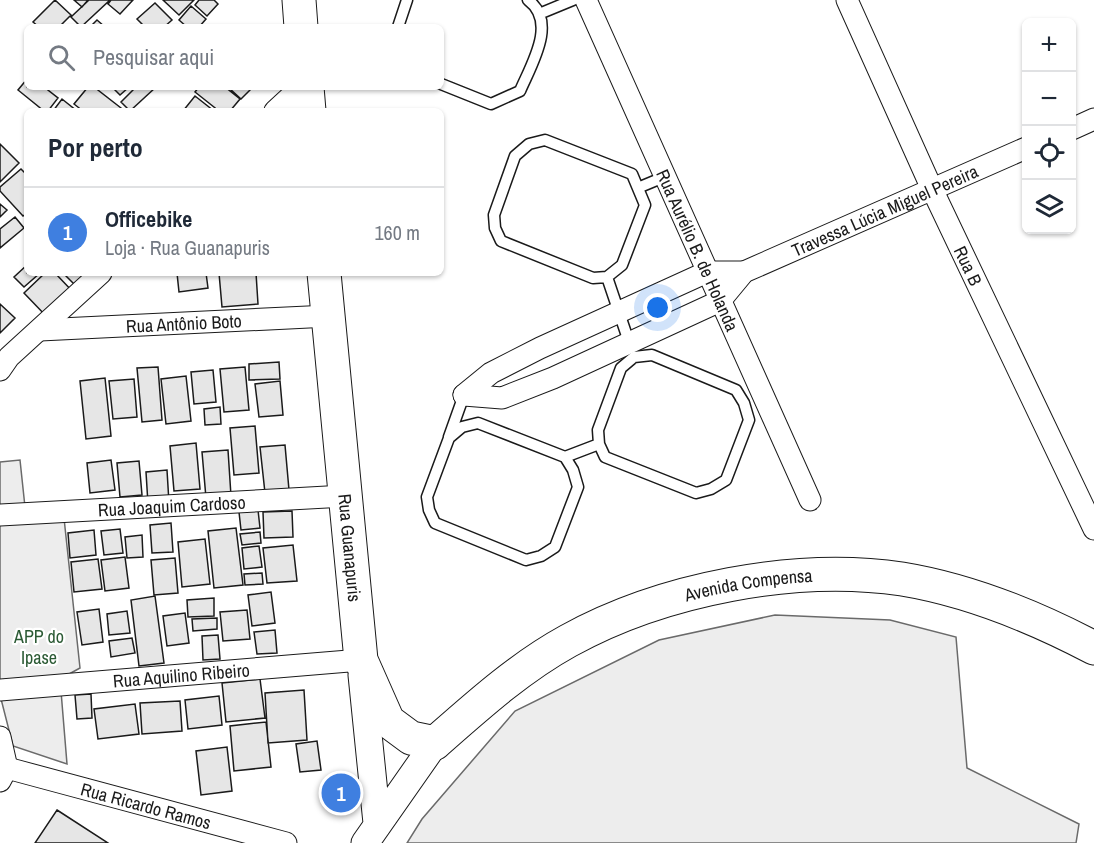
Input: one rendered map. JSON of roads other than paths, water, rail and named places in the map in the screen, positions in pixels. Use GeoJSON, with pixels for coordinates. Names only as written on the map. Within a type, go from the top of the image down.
{"type":"FeatureCollection","features":[{"type":"Feature","properties":{"kind":"main road"},"geometry":{"type":"LineString","coordinates":[[299,0],[302,24]]}},
{"type":"Feature","properties":{"kind":"main road"},"geometry":{"type":"LineString","coordinates":[[307,90],[309,108]]}},
{"type":"Feature","properties":{"kind":"main road","name":"Rua Guanapuris"},"geometry":{"type":"LineString","coordinates":[[324,276],[361,660]]}},
{"type":"Feature","properties":{"kind":"main road","name":"Avenida Compensa"},"geometry":{"type":"LineString","coordinates":[[435,743],[520,672],[568,641],[629,614],[698,591],[770,578],[839,575],[902,579],[965,593],[1094,648]]}},
{"type":"Feature","properties":{"kind":"main road"},"geometry":{"type":"LineString","coordinates":[[361,660],[388,721],[411,738],[435,743]]}},
{"type":"Feature","properties":{"kind":"street","name":"Rua Aurélio B. de Holanda"},"geometry":{"type":"LineString","coordinates":[[586,0],[720,301],[753,399],[810,500]]}},
{"type":"Feature","properties":{"kind":"street","name":"Rua B"},"geometry":{"type":"LineString","coordinates":[[847,0],[932,189],[1094,529]]}},
{"type":"Feature","properties":{"kind":"street"},"geometry":{"type":"LineString","coordinates":[[278,108],[298,90]]}},
{"type":"Feature","properties":{"kind":"street"},"geometry":{"type":"LineString","coordinates":[[1076,127],[1094,119]]}},
{"type":"Feature","properties":{"kind":"street","name":"Travessa Lúcia Miguel Pereira"},"geometry":{"type":"LineString","coordinates":[[464,395],[491,373],[707,272],[744,272],[1022,150]]}},
{"type":"Feature","properties":{"kind":"street","name":"Travessa Lúcia Miguel Pereira"},"geometry":{"type":"LineString","coordinates":[[464,395],[502,398],[632,350],[720,301],[744,272]]}},
{"type":"Feature","properties":{"kind":"street"},"geometry":{"type":"LineString","coordinates":[[0,370],[9,357],[98,276]]}},
{"type":"Feature","properties":{"kind":"street","name":"Rua Antônio Boto"},"geometry":{"type":"LineString","coordinates":[[40,330],[329,316]]}},
{"type":"Feature","properties":{"kind":"street","name":"Rua Joaquim Cardoso"},"geometry":{"type":"LineString","coordinates":[[0,515],[345,496]]}},
{"type":"Feature","properties":{"kind":"street","name":"Rua Aquilino Ribeiro"},"geometry":{"type":"LineString","coordinates":[[0,690],[361,660]]}},
{"type":"Feature","properties":{"kind":"street","name":"Rua Guanapuris"},"geometry":{"type":"LineString","coordinates":[[361,660],[371,833]]}},
{"type":"Feature","properties":{"kind":"street"},"geometry":{"type":"LineString","coordinates":[[0,737],[4,775]]}},
{"type":"Feature","properties":{"kind":"street","name":"Avenida Compensa"},"geometry":{"type":"LineString","coordinates":[[371,833],[435,743]]}},
{"type":"Feature","properties":{"kind":"street","name":"Rua Ricardo Ramos"},"geometry":{"type":"LineString","coordinates":[[4,775],[286,843]]}},
{"type":"Feature","properties":{"kind":"lane"},"geometry":{"type":"LineString","coordinates":[[399,24],[407,0]]}},
{"type":"Feature","properties":{"kind":"lane"},"geometry":{"type":"LineString","coordinates":[[444,85],[491,104],[506,100],[520,91],[543,32],[539,14],[528,0]]}},
{"type":"Feature","properties":{"kind":"lane"},"geometry":{"type":"LineString","coordinates":[[539,14],[573,0]]}},
{"type":"Feature","properties":{"kind":"lane"},"geometry":{"type":"LineString","coordinates":[[545,140],[632,174],[640,187],[645,205],[622,265],[607,277],[593,278],[501,241],[495,228],[494,215],[515,156],[529,144],[545,140]]}},
{"type":"Feature","properties":{"kind":"lane"},"geometry":{"type":"LineString","coordinates":[[640,187],[664,177]]}},
{"type":"Feature","properties":{"kind":"lane"},"geometry":{"type":"LineString","coordinates":[[607,277],[632,350]]}},
{"type":"Feature","properties":{"kind":"lane"},"geometry":{"type":"LineString","coordinates":[[632,350],[652,355],[753,399],[745,430],[726,480],[711,489],[696,493],[605,457],[599,444],[598,430],[621,368],[632,350]]}},
{"type":"Feature","properties":{"kind":"lane"},"geometry":{"type":"LineString","coordinates":[[449,438],[462,427],[478,423],[565,457],[573,470],[578,487],[555,547],[541,556],[526,560],[435,524],[427,497],[464,395]]}},
{"type":"Feature","properties":{"kind":"lane"},"geometry":{"type":"LineString","coordinates":[[565,457],[599,444]]}},
{"type":"Feature","properties":{"kind":"place","name":"Officebike"},"geometry":{"type":"Point","coordinates":[341,793]}},
{"type":"Feature","properties":{"kind":"park label","name":"APP do Ipase"},"geometry":{"type":"Point","coordinates":[39,646]}}]}
